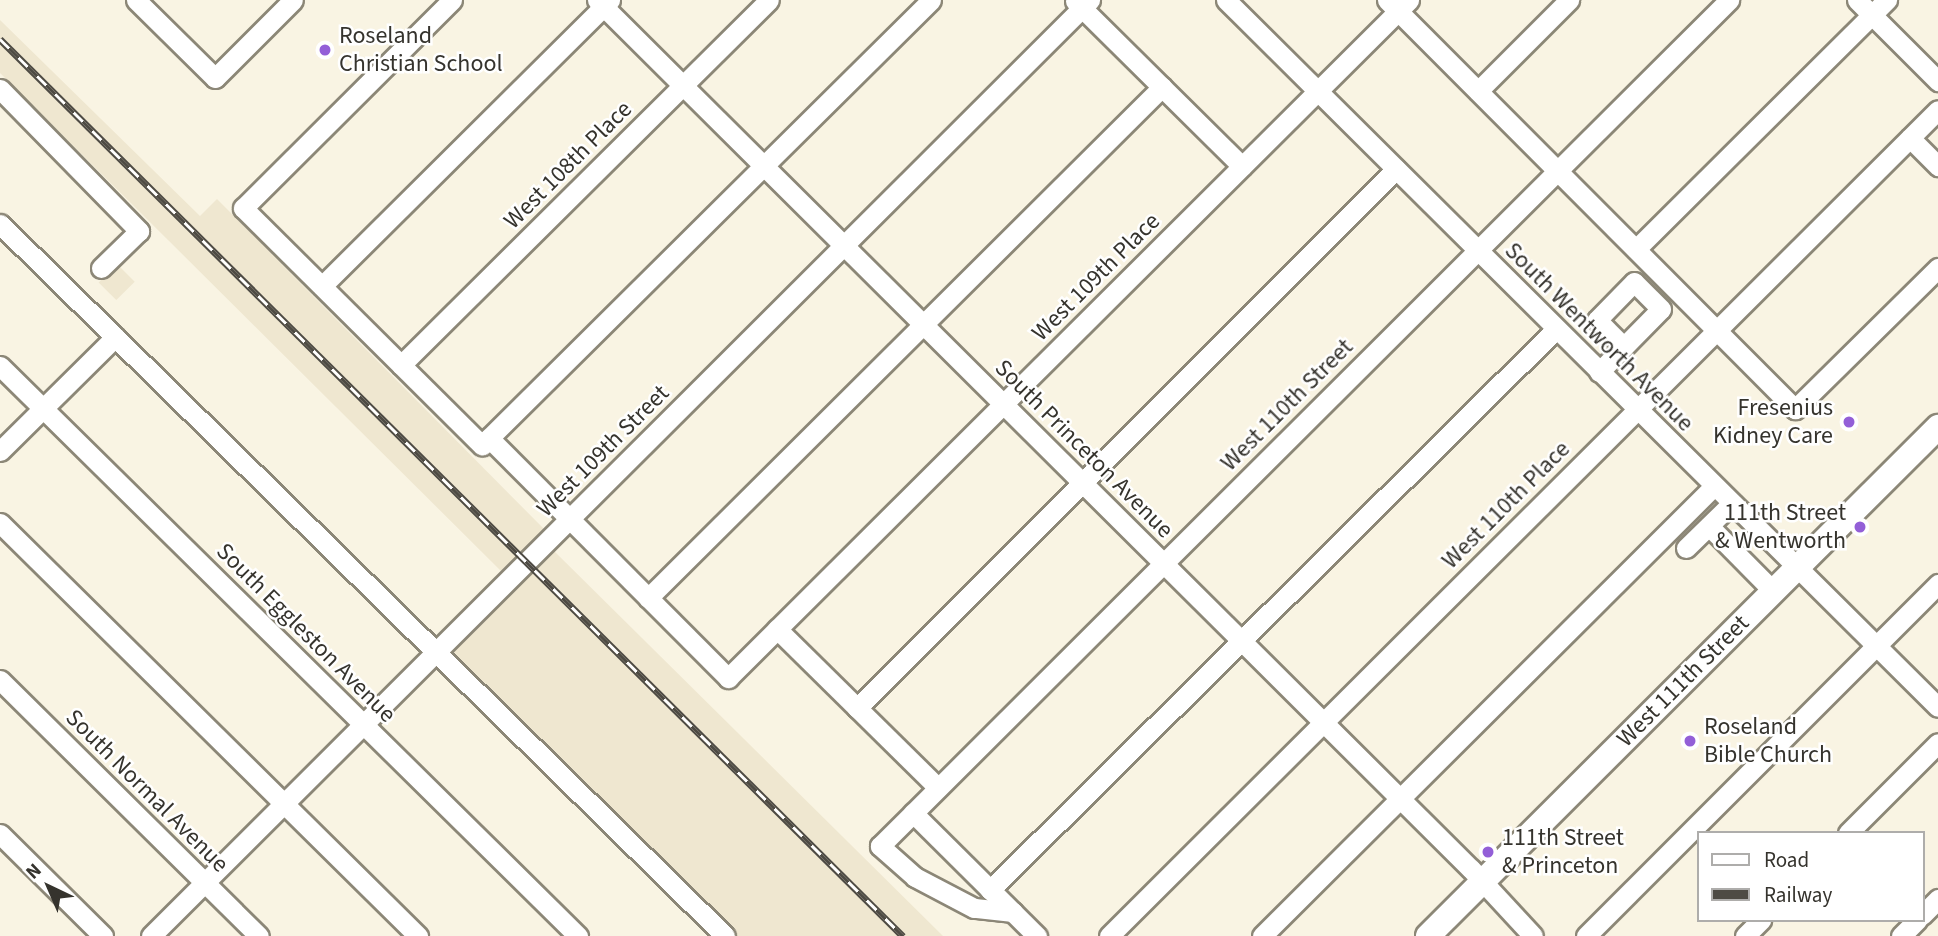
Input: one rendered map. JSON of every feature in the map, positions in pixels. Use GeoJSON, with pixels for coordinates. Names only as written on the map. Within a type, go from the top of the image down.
{"type":"FeatureCollection","features":[{"type":"Feature","properties":{"kind":"main road","name":"West 111th Street"},"geometry":{"type":"LineString","coordinates":[[1428,936],[1938,427]]}},
{"type":"Feature","properties":{"kind":"street"},"geometry":{"type":"LineString","coordinates":[[136,0],[215,78],[293,0]]}},
{"type":"Feature","properties":{"kind":"street"},"geometry":{"type":"LineString","coordinates":[[452,0],[243,208],[482,445],[931,0]]}},
{"type":"Feature","properties":{"kind":"street","name":"West 108th Place"},"geometry":{"type":"LineString","coordinates":[[401,365],[769,0]]}},
{"type":"Feature","properties":{"kind":"street","name":"South Wentworth Avenue"},"geometry":{"type":"LineString","coordinates":[[1226,0],[1796,569],[1938,707]]}},
{"type":"Feature","properties":{"kind":"street"},"geometry":{"type":"LineString","coordinates":[[1478,91],[1569,0]]}},
{"type":"Feature","properties":{"kind":"street","name":"West 110th Street"},"geometry":{"type":"LineString","coordinates":[[1013,912],[974,908],[915,877],[880,846],[1729,0]]}},
{"type":"Feature","properties":{"kind":"street"},"geometry":{"type":"LineString","coordinates":[[1857,0],[1938,80]]}},
{"type":"Feature","properties":{"kind":"street"},"geometry":{"type":"LineString","coordinates":[[1636,249],[1887,0]]}},
{"type":"Feature","properties":{"kind":"street"},"geometry":{"type":"LineString","coordinates":[[322,286],[604,2]]}},
{"type":"Feature","properties":{"kind":"street","name":"South Princeton Avenue"},"geometry":{"type":"LineString","coordinates":[[604,2],[684,86],[1399,798],[1533,936]]}},
{"type":"Feature","properties":{"kind":"street"},"geometry":{"type":"LineString","coordinates":[[1083,3],[1162,87],[1242,166]]}},
{"type":"Feature","properties":{"kind":"street","name":"West 109th Street"},"geometry":{"type":"LineString","coordinates":[[151,936],[1083,3]]}},
{"type":"Feature","properties":{"kind":"street"},"geometry":{"type":"LineString","coordinates":[[1398,4],[1478,91],[1795,409],[1938,268]]}},
{"type":"Feature","properties":{"kind":"street","name":"West 109th Place"},"geometry":{"type":"LineString","coordinates":[[648,598],[728,678],[1317,91],[1398,4]]}},
{"type":"Feature","properties":{"kind":"street"},"geometry":{"type":"LineString","coordinates":[[489,438],[648,598],[1162,87]]}},
{"type":"Feature","properties":{"kind":"street"},"geometry":{"type":"LineString","coordinates":[[0,89],[139,231],[100,268]]}},
{"type":"Feature","properties":{"kind":"street","name":"West 110th Place"},"geometry":{"type":"LineString","coordinates":[[1109,936],[1938,110]]}},
{"type":"Feature","properties":{"kind":"street"},"geometry":{"type":"LineString","coordinates":[[1910,138],[1938,166]]}},
{"type":"Feature","properties":{"kind":"street"},"geometry":{"type":"LineString","coordinates":[[857,708],[1396,169]]}},
{"type":"Feature","properties":{"kind":"street"},"geometry":{"type":"LineString","coordinates":[[0,224],[725,936]]}},
{"type":"Feature","properties":{"kind":"street"},"geometry":{"type":"LineString","coordinates":[[990,890],[1556,329]]}},
{"type":"Feature","properties":{"kind":"street"},"geometry":{"type":"LineString","coordinates":[[0,451],[115,337]]}},
{"type":"Feature","properties":{"kind":"street"},"geometry":{"type":"LineString","coordinates":[[1599,372],[1624,347]]}},
{"type":"Feature","properties":{"kind":"street","name":"South Eggleston Avenue"},"geometry":{"type":"LineString","coordinates":[[0,366],[578,936]]}},
{"type":"Feature","properties":{"kind":"street"},"geometry":{"type":"LineString","coordinates":[[1262,936],[1714,486]]}},
{"type":"Feature","properties":{"kind":"street"},"geometry":{"type":"LineString","coordinates":[[1686,548],[1731,504]]}},
{"type":"Feature","properties":{"kind":"street"},"geometry":{"type":"LineString","coordinates":[[0,523],[418,936]]}},
{"type":"Feature","properties":{"kind":"street"},"geometry":{"type":"LineString","coordinates":[[1709,526],[1773,591]]}},
{"type":"Feature","properties":{"kind":"street"},"geometry":{"type":"LineString","coordinates":[[1586,936],[1938,584]]}},
{"type":"Feature","properties":{"kind":"street"},"geometry":{"type":"LineString","coordinates":[[778,629],[938,788]]}},
{"type":"Feature","properties":{"kind":"street","name":"South Normal Avenue"},"geometry":{"type":"LineString","coordinates":[[0,680],[259,936]]}},
{"type":"Feature","properties":{"kind":"street"},"geometry":{"type":"LineString","coordinates":[[1850,831],[1938,743]]}},
{"type":"Feature","properties":{"kind":"street"},"geometry":{"type":"LineString","coordinates":[[913,813],[1037,936]]}},
{"type":"Feature","properties":{"kind":"street"},"geometry":{"type":"LineString","coordinates":[[0,834],[103,936]]}},
{"type":"Feature","properties":{"kind":"street"},"geometry":{"type":"LineString","coordinates":[[1924,913],[1938,899]]}},
{"type":"Feature","properties":{"kind":"street"},"geometry":{"type":"LineString","coordinates":[[1745,936],[1759,922]]}},
{"type":"Feature","properties":{"kind":"street"},"geometry":{"type":"LineString","coordinates":[[1901,936],[1915,922]]}},
{"type":"Feature","properties":{"kind":"shaded area"},"geometry":{"type":"Polygon","coordinates":[[[0,20],[200,216],[217,199],[544,529],[501,571],[0,73],[0,20]]]}},
{"type":"Feature","properties":{"kind":"shaded area"},"geometry":{"type":"Polygon","coordinates":[[[117,264],[135,282],[116,300],[99,282],[117,264]]]}},
{"type":"Feature","properties":{"kind":"shaded area"},"geometry":{"type":"Polygon","coordinates":[[[551,548],[943,936],[725,936],[441,658],[551,548]]]}},
{"type":"Feature","properties":{"kind":"railway"},"geometry":{"type":"LineString","coordinates":[[0,39],[903,936]]}},
{"type":"Feature","properties":{"kind":"place","name":"Roseland Christian School"},"geometry":{"type":"Point","coordinates":[325,50]}},
{"type":"Feature","properties":{"kind":"place","name":"Fresenius Kidney Care"},"geometry":{"type":"Point","coordinates":[1849,422]}},
{"type":"Feature","properties":{"kind":"place","name":"111th Street & Wentworth"},"geometry":{"type":"Point","coordinates":[1860,527]}},
{"type":"Feature","properties":{"kind":"place","name":"Roseland Bible Church"},"geometry":{"type":"Point","coordinates":[1690,741]}},
{"type":"Feature","properties":{"kind":"place","name":"111th Street & Princeton"},"geometry":{"type":"Point","coordinates":[1488,852]}}]}
